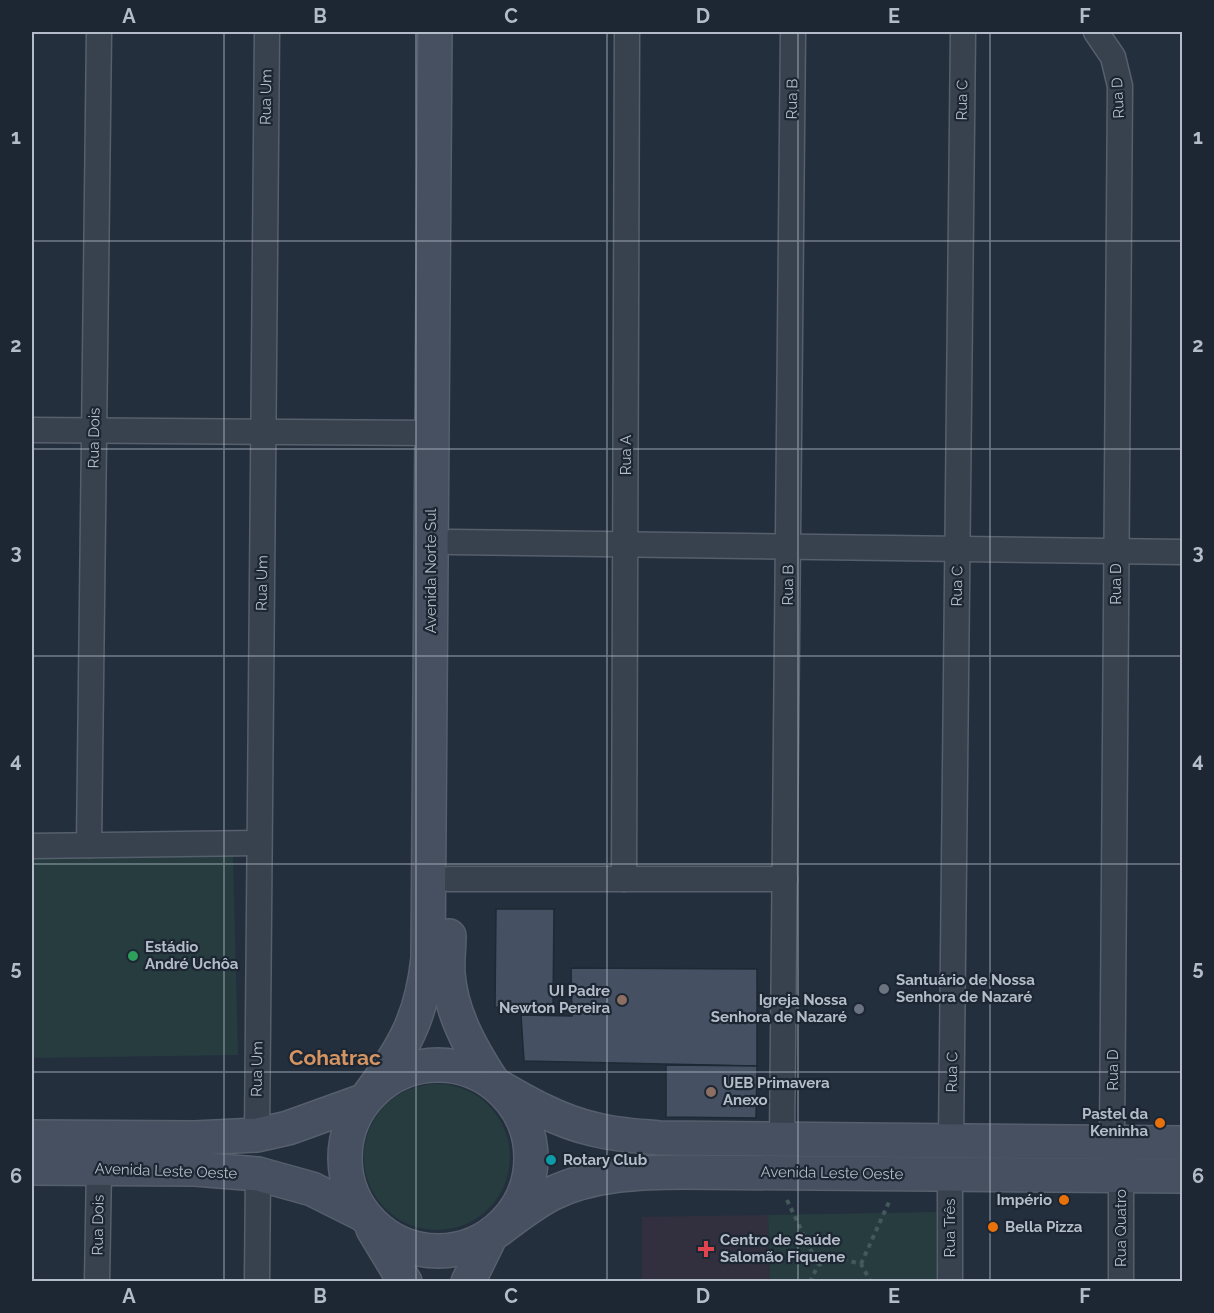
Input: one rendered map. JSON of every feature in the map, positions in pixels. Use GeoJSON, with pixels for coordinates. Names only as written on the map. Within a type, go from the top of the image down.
{"type":"FeatureCollection","features":[{"type":"Feature","properties":{"kind":"main road","name":"Avenida Norte Sul"},"geometry":{"type":"LineString","coordinates":[[366,1098],[393,1062],[409,1035],[419,1008],[428,958],[435,32]]}},
{"type":"Feature","properties":{"kind":"main road","name":"Avenida Norte Sul"},"geometry":{"type":"LineString","coordinates":[[454,32],[448,975],[461,1027],[474,1054],[494,1083]]}},
{"type":"Feature","properties":{"kind":"main road"},"geometry":{"type":"LineString","coordinates":[[405,1281],[352,1195],[346,1176],[344,1156],[349,1127],[366,1098],[384,1082],[402,1072],[421,1066],[441,1065],[468,1070],[545,1112],[595,1130],[659,1138],[1182,1143]]}},
{"type":"Feature","properties":{"kind":"main road"},"geometry":{"type":"LineString","coordinates":[[468,1281],[494,1233],[516,1211],[527,1186],[532,1159],[529,1136],[521,1114],[494,1083]]}},
{"type":"Feature","properties":{"kind":"main road","name":"Avenida Leste Oeste"},"geometry":{"type":"LineString","coordinates":[[32,1137],[195,1138],[256,1135],[288,1128],[366,1098]]}},
{"type":"Feature","properties":{"kind":"main road","name":"Avenida Leste Oeste"},"geometry":{"type":"LineString","coordinates":[[32,1168],[195,1168],[258,1174],[312,1189],[365,1216]]}},
{"type":"Feature","properties":{"kind":"main road","name":"Avenida Leste Oeste"},"geometry":{"type":"LineString","coordinates":[[494,1233],[524,1210],[552,1194],[576,1184],[627,1174],[773,1172],[1182,1176]]}},
{"type":"Feature","properties":{"kind":"main road"},"geometry":{"type":"LineString","coordinates":[[365,1216],[384,1234],[398,1242],[430,1251],[457,1250],[494,1233]]}},
{"type":"Feature","properties":{"kind":"street","name":"Rua Dois"},"geometry":{"type":"LineString","coordinates":[[89,845],[99,32]]}},
{"type":"Feature","properties":{"kind":"street","name":"Rua Um"},"geometry":{"type":"LineString","coordinates":[[256,1135],[267,32]]}},
{"type":"Feature","properties":{"kind":"street","name":"Rua A"},"geometry":{"type":"LineString","coordinates":[[624,879],[627,32]]}},
{"type":"Feature","properties":{"kind":"street","name":"Rua B"},"geometry":{"type":"LineString","coordinates":[[782,1139],[793,32]]}},
{"type":"Feature","properties":{"kind":"street","name":"Rua C"},"geometry":{"type":"LineString","coordinates":[[951,1141],[963,32]]}},
{"type":"Feature","properties":{"kind":"street","name":"Rua D"},"geometry":{"type":"LineString","coordinates":[[1096,32],[1113,57],[1120,86],[1112,1142]]}},
{"type":"Feature","properties":{"kind":"street"},"geometry":{"type":"LineString","coordinates":[[32,430],[432,434]]}},
{"type":"Feature","properties":{"kind":"street"},"geometry":{"type":"LineString","coordinates":[[451,542],[1182,552]]}},
{"type":"Feature","properties":{"kind":"street"},"geometry":{"type":"LineString","coordinates":[[32,846],[259,843]]}},
{"type":"Feature","properties":{"kind":"street"},"geometry":{"type":"LineString","coordinates":[[449,879],[785,879]]}},
{"type":"Feature","properties":{"kind":"street","name":"Rua Dois"},"geometry":{"type":"LineString","coordinates":[[97,1281],[99,1168]]}},
{"type":"Feature","properties":{"kind":"street"},"geometry":{"type":"LineString","coordinates":[[257,1281],[258,1174]]}},
{"type":"Feature","properties":{"kind":"street","name":"Rua Três"},"geometry":{"type":"LineString","coordinates":[[950,1174],[950,1281]]}},
{"type":"Feature","properties":{"kind":"street","name":"Rua Quatro"},"geometry":{"type":"LineString","coordinates":[[1121,1175],[1121,1281]]}},
{"type":"Feature","properties":{"kind":"path"},"geometry":{"type":"LineString","coordinates":[[773,1172],[818,1265]]}},
{"type":"Feature","properties":{"kind":"path"},"geometry":{"type":"LineString","coordinates":[[861,1264],[902,1174]]}},
{"type":"Feature","properties":{"kind":"path"},"geometry":{"type":"LineString","coordinates":[[810,1281],[818,1265],[838,1258],[861,1264],[871,1281]]}},
{"type":"Feature","properties":{"kind":"shaded area","name":"Centro de Saúde Salomão Fiquene"},"geometry":{"type":"Polygon","coordinates":[[[768,1215],[770,1281],[642,1281],[642,1217],[768,1215]]]}},
{"type":"Feature","properties":{"kind":"green space","name":"Estádio André Uchôa"},"geometry":{"type":"Polygon","coordinates":[[[32,855],[233,856],[238,1055],[32,1058],[32,855]]]}},
{"type":"Feature","properties":{"kind":"green space"},"geometry":{"type":"Polygon","coordinates":[[[437,1084],[465,1090],[488,1106],[504,1129],[510,1157],[504,1185],[488,1208],[465,1224],[437,1230],[409,1224],[386,1208],[370,1185],[364,1157],[370,1129],[386,1106],[409,1090],[437,1084]]]}},
{"type":"Feature","properties":{"kind":"green space"},"geometry":{"type":"Polygon","coordinates":[[[936,1212],[936,1281],[770,1281],[768,1215],[936,1212]]]}},
{"type":"Feature","properties":{"kind":"building"},"geometry":{"type":"Polygon","coordinates":[[[496,909],[554,909],[553,1008],[495,1007],[496,909]]]}},
{"type":"Feature","properties":{"kind":"building"},"geometry":{"type":"Polygon","coordinates":[[[571,968],[757,969],[757,1066],[524,1061],[521,1015],[572,1016],[571,968]]]}},
{"type":"Feature","properties":{"kind":"building","name":"UEB Primavera Anexo"},"geometry":{"type":"Polygon","coordinates":[[[666,1065],[757,1066],[756,1118],[666,1117],[666,1065]]]}},
{"type":"Feature","properties":{"kind":"place","name":"Estádio André Uchôa"},"geometry":{"type":"Point","coordinates":[133,956]}},
{"type":"Feature","properties":{"kind":"place","name":"Santuário de Nossa Senhora de Nazaré"},"geometry":{"type":"Point","coordinates":[884,989]}},
{"type":"Feature","properties":{"kind":"place","name":"UI Padre Newton Pereira"},"geometry":{"type":"Point","coordinates":[622,1000]}},
{"type":"Feature","properties":{"kind":"place","name":"Igreja Nossa Senhora de Nazaré"},"geometry":{"type":"Point","coordinates":[859,1009]}},
{"type":"Feature","properties":{"kind":"place","name":"UEB Primavera Anexo"},"geometry":{"type":"Point","coordinates":[711,1092]}},
{"type":"Feature","properties":{"kind":"place","name":"Pastel da Keninha"},"geometry":{"type":"Point","coordinates":[1160,1123]}},
{"type":"Feature","properties":{"kind":"place","name":"Rotary Club"},"geometry":{"type":"Point","coordinates":[551,1160]}},
{"type":"Feature","properties":{"kind":"place","name":"Império"},"geometry":{"type":"Point","coordinates":[1064,1200]}},
{"type":"Feature","properties":{"kind":"place","name":"Bella Pizza"},"geometry":{"type":"Point","coordinates":[993,1227]}},
{"type":"Feature","properties":{"kind":"place","name":"Centro de Saúde Salomão Fiquene"},"geometry":{"type":"Point","coordinates":[706,1249]}},
{"type":"Feature","properties":{"kind":"district","name":"Cohatrac"},"geometry":{"type":"Point","coordinates":[335,1057]}}]}
